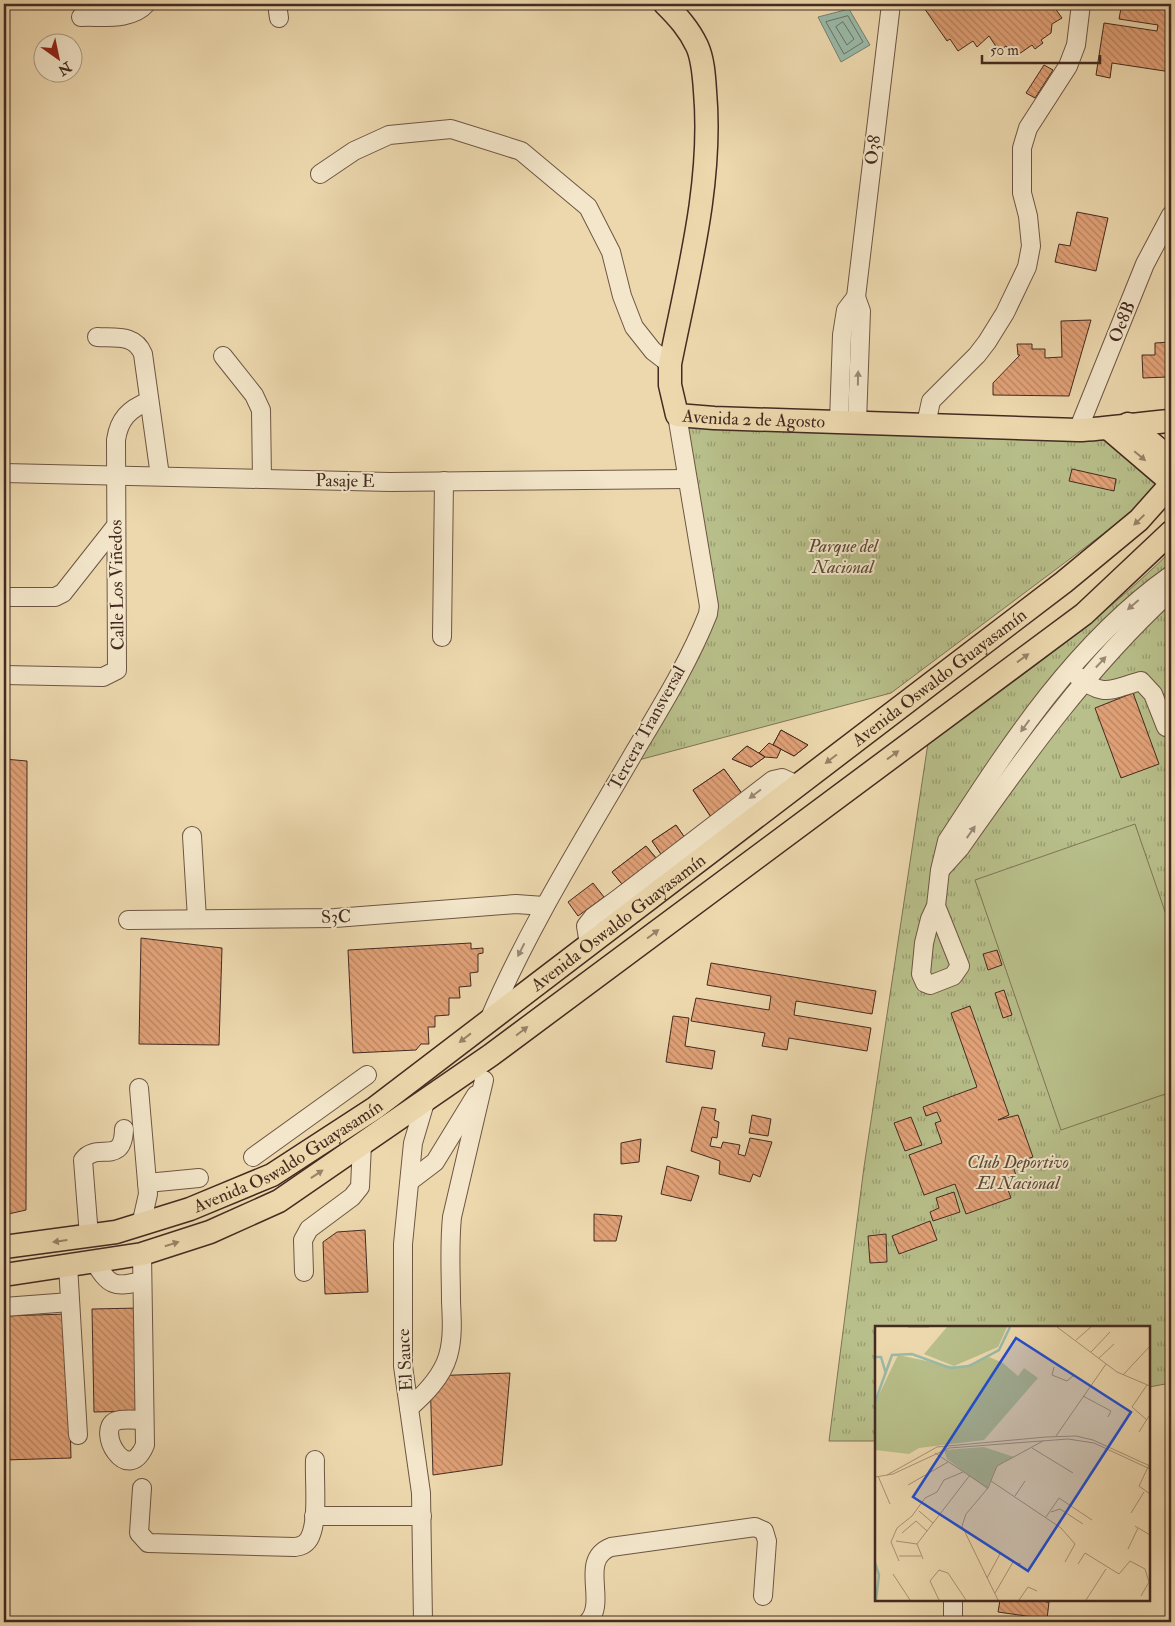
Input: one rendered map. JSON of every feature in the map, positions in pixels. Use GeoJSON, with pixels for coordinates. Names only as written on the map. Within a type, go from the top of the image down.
{"type":"FeatureCollection","features":[{"type":"Feature","properties":{"kind":"main road","name":"Avenida 2 de Agosto"},"geometry":{"type":"LineString","coordinates":[[665,4],[682,20],[698,47],[703,71],[708,122],[700,214],[670,364],[670,385],[676,415],[1078,430],[1171,421]]}},
{"type":"Feature","properties":{"kind":"main road"},"geometry":{"type":"LineString","coordinates":[[1118,426],[1171,459]]}},
{"type":"Feature","properties":{"kind":"main road"},"geometry":{"type":"LineString","coordinates":[[1118,426],[1171,483]]}},
{"type":"Feature","properties":{"kind":"main road","name":"Avenida Oswaldo Guayasamín"},"geometry":{"type":"LineString","coordinates":[[4,1247],[116,1232],[141,1225],[272,1175],[325,1142],[375,1108],[589,944],[627,903],[797,785],[1064,582],[1140,520],[1171,483]]}},
{"type":"Feature","properties":{"kind":"main road","name":"Avenida Oswaldo Guayasamín"},"geometry":{"type":"LineString","coordinates":[[4,1275],[142,1254],[210,1232],[279,1201],[491,1054],[1084,614],[1171,532]]}},
{"type":"Feature","properties":{"kind":"street"},"geometry":{"type":"LineString","coordinates":[[81,17],[125,15],[138,12],[146,4]]}},
{"type":"Feature","properties":{"kind":"street","name":"O38"},"geometry":{"type":"LineString","coordinates":[[848,422],[861,311],[856,297],[891,4]]}},
{"type":"Feature","properties":{"kind":"street"},"geometry":{"type":"LineString","coordinates":[[926,424],[930,401],[977,355],[987,342],[1005,313],[1027,267],[1031,246],[1028,216],[1022,193],[1022,148],[1028,128],[1068,66],[1076,45],[1081,4]]}},
{"type":"Feature","properties":{"kind":"street"},"geometry":{"type":"LineString","coordinates":[[320,174],[354,152],[389,135],[451,129],[521,151],[588,207],[610,252],[622,296],[634,327],[654,351],[670,364]]}},
{"type":"Feature","properties":{"kind":"street","name":"Oe8B"},"geometry":{"type":"LineString","coordinates":[[1078,430],[1145,264],[1171,215]]}},
{"type":"Feature","properties":{"kind":"street"},"geometry":{"type":"LineString","coordinates":[[97,337],[132,339],[139,345],[143,354],[160,476]]}},
{"type":"Feature","properties":{"kind":"street"},"geometry":{"type":"LineString","coordinates":[[223,356],[254,395],[261,410],[262,479]]}},
{"type":"Feature","properties":{"kind":"street","name":"Calle Los Viñedos"},"geometry":{"type":"LineString","coordinates":[[4,675],[103,677],[117,670],[115,527],[118,428],[126,414],[149,400]]}},
{"type":"Feature","properties":{"kind":"street","name":"Tercera Transversal"},"geometry":{"type":"LineString","coordinates":[[489,1020],[506,981],[544,906],[655,717],[708,614],[709,606],[676,415]]}},
{"type":"Feature","properties":{"kind":"street","name":"Pasaje E"},"geometry":{"type":"LineString","coordinates":[[4,473],[444,481],[687,479]]}},
{"type":"Feature","properties":{"kind":"street"},"geometry":{"type":"LineString","coordinates":[[442,637],[444,481]]}},
{"type":"Feature","properties":{"kind":"street"},"geometry":{"type":"LineString","coordinates":[[4,597],[55,597],[63,593],[115,527]]}},
{"type":"Feature","properties":{"kind":"street"},"geometry":{"type":"LineString","coordinates":[[936,906],[940,870],[947,841],[1054,686],[1132,606],[1171,575]]}},
{"type":"Feature","properties":{"kind":"street"},"geometry":{"type":"LineString","coordinates":[[940,870],[960,848],[1018,766],[1084,682],[1148,612],[1171,592]]}},
{"type":"Feature","properties":{"kind":"street"},"geometry":{"type":"LineString","coordinates":[[1069,669],[1084,682],[1101,690],[1112,691],[1141,681],[1153,694],[1166,727]]}},
{"type":"Feature","properties":{"kind":"street"},"geometry":{"type":"LineString","coordinates":[[192,836],[197,919]]}},
{"type":"Feature","properties":{"kind":"street","name":"S3C"},"geometry":{"type":"LineString","coordinates":[[128,920],[335,918],[516,904],[544,906]]}},
{"type":"Feature","properties":{"kind":"street"},"geometry":{"type":"LineString","coordinates":[[409,1408],[426,1393],[442,1371],[448,1357],[452,1337],[452,1217],[491,1054]]}},
{"type":"Feature","properties":{"kind":"street"},"geometry":{"type":"LineString","coordinates":[[253,1157],[368,1075]]}},
{"type":"Feature","properties":{"kind":"street"},"geometry":{"type":"LineString","coordinates":[[410,1180],[435,1162],[484,1080]]}},
{"type":"Feature","properties":{"kind":"street"},"geometry":{"type":"LineString","coordinates":[[139,1088],[147,1188],[141,1225]]}},
{"type":"Feature","properties":{"kind":"street","name":"El Sauce"},"geometry":{"type":"LineString","coordinates":[[423,1622],[421,1493],[403,1366],[403,1244],[413,1143],[426,1099]]}},
{"type":"Feature","properties":{"kind":"street"},"geometry":{"type":"LineString","coordinates":[[309,1118],[325,1142]]}},
{"type":"Feature","properties":{"kind":"street"},"geometry":{"type":"LineString","coordinates":[[89,1236],[83,1160],[92,1153],[120,1148],[124,1142],[124,1129]]}},
{"type":"Feature","properties":{"kind":"street"},"geometry":{"type":"LineString","coordinates":[[304,1272],[303,1240],[310,1229],[352,1197],[360,1187],[362,1144]]}},
{"type":"Feature","properties":{"kind":"street"},"geometry":{"type":"LineString","coordinates":[[147,1188],[199,1178]]}},
{"type":"Feature","properties":{"kind":"street"},"geometry":{"type":"LineString","coordinates":[[147,1188],[173,1214]]}},
{"type":"Feature","properties":{"kind":"street"},"geometry":{"type":"LineString","coordinates":[[142,1254],[144,1420]]}},
{"type":"Feature","properties":{"kind":"street"},"geometry":{"type":"LineString","coordinates":[[94,1261],[104,1278],[110,1283],[126,1285],[142,1281]]}},
{"type":"Feature","properties":{"kind":"street"},"geometry":{"type":"LineString","coordinates":[[68,1265],[78,1434]]}},
{"type":"Feature","properties":{"kind":"street"},"geometry":{"type":"LineString","coordinates":[[4,1307],[70,1302]]}},
{"type":"Feature","properties":{"kind":"street"},"geometry":{"type":"LineString","coordinates":[[142,1488],[139,1533],[148,1543],[295,1547],[304,1545],[310,1538],[314,1516],[315,1460]]}},
{"type":"Feature","properties":{"kind":"street"},"geometry":{"type":"LineString","coordinates":[[314,1516],[422,1516]]}},
{"type":"Feature","properties":{"kind":"street"},"geometry":{"type":"LineString","coordinates":[[588,1622],[594,1611],[596,1559],[602,1550],[620,1545],[755,1527],[764,1530],[767,1541],[763,1596]]}},
{"type":"Feature","properties":{"kind":"street"},"geometry":{"type":"LineString","coordinates":[[953,1601],[953,1622]]}},
{"type":"Feature","properties":{"kind":"green space","name":"Parque del Nacional"},"geometry":{"type":"Polygon","coordinates":[[[673,406],[1105,429],[1171,483],[891,693],[631,762],[711,614],[673,406]]]}},
{"type":"Feature","properties":{"kind":"green space","name":"Club Deportivo El Nacional"},"geometry":{"type":"Polygon","coordinates":[[[1171,551],[1171,1383],[1150,1387],[1150,1326],[875,1326],[875,1441],[829,1441],[864,1167],[928,743],[1023,675],[1084,628],[1171,551]]]}},
{"type":"Feature","properties":{"kind":"green space"},"geometry":{"type":"Polygon","coordinates":[[[1135,824],[1171,929],[1171,1092],[1061,1130],[975,880],[1135,824]]]}},
{"type":"Feature","properties":{"kind":"water"},"geometry":{"type":"Polygon","coordinates":[[[849,9],[870,45],[841,62],[818,17],[849,9]]]}},
{"type":"Feature","properties":{"kind":"building"},"geometry":{"type":"Polygon","coordinates":[[[1052,4],[1062,18],[1052,24],[1051,33],[1041,40],[1043,43],[1035,49],[1032,45],[1019,54],[1014,48],[1010,51],[1006,46],[999,51],[989,36],[977,47],[973,41],[958,51],[950,39],[947,41],[922,5],[1052,4]]]}},
{"type":"Feature","properties":{"kind":"building"},"geometry":{"type":"Polygon","coordinates":[[[1096,4],[1171,4],[1171,72],[1112,63],[1110,78],[1096,75],[1104,23],[1157,31],[1158,25],[1119,19],[1121,8],[1096,4]]]}},
{"type":"Feature","properties":{"kind":"building"},"geometry":{"type":"Polygon","coordinates":[[[1044,65],[1053,70],[1035,98],[1026,93],[1044,65]]]}},
{"type":"Feature","properties":{"kind":"building"},"geometry":{"type":"Polygon","coordinates":[[[1077,212],[1108,218],[1096,271],[1055,262],[1059,244],[1070,246],[1077,212]]]}},
{"type":"Feature","properties":{"kind":"building"},"geometry":{"type":"Polygon","coordinates":[[[1091,320],[1069,396],[993,395],[993,383],[1020,355],[1018,355],[1017,344],[1032,344],[1032,349],[1045,349],[1045,358],[1062,357],[1061,321],[1091,320]]]}},
{"type":"Feature","properties":{"kind":"building"},"geometry":{"type":"Polygon","coordinates":[[[1171,342],[1171,383],[1167,383],[1167,377],[1143,378],[1142,355],[1155,355],[1155,343],[1171,342]]]}},
{"type":"Feature","properties":{"kind":"building"},"geometry":{"type":"Polygon","coordinates":[[[1072,469],[1116,479],[1114,491],[1069,481],[1072,469]]]}},
{"type":"Feature","properties":{"kind":"building"},"geometry":{"type":"Polygon","coordinates":[[[1133,693],[1159,764],[1121,778],[1095,708],[1133,693]]]}},
{"type":"Feature","properties":{"kind":"building"},"geometry":{"type":"Polygon","coordinates":[[[781,730],[808,745],[794,756],[773,745],[781,730]]]}},
{"type":"Feature","properties":{"kind":"building"},"geometry":{"type":"Polygon","coordinates":[[[781,730],[808,745],[794,756],[773,745],[781,730]]]}},
{"type":"Feature","properties":{"kind":"building"},"geometry":{"type":"Polygon","coordinates":[[[769,743],[781,749],[777,758],[765,757],[759,753],[769,743]]]}},
{"type":"Feature","properties":{"kind":"building"},"geometry":{"type":"Polygon","coordinates":[[[747,746],[765,757],[751,767],[732,759],[747,746]]]}},
{"type":"Feature","properties":{"kind":"building"},"geometry":{"type":"Polygon","coordinates":[[[747,746],[765,757],[751,767],[732,759],[747,746]]]}},
{"type":"Feature","properties":{"kind":"building"},"geometry":{"type":"Polygon","coordinates":[[[4,759],[27,761],[26,1210],[4,1215],[4,759]]]}},
{"type":"Feature","properties":{"kind":"building"},"geometry":{"type":"Polygon","coordinates":[[[724,769],[743,795],[711,817],[693,790],[724,769]]]}},
{"type":"Feature","properties":{"kind":"building"},"geometry":{"type":"Polygon","coordinates":[[[724,769],[743,795],[711,817],[693,790],[724,769]]]}},
{"type":"Feature","properties":{"kind":"building"},"geometry":{"type":"Polygon","coordinates":[[[676,825],[685,838],[661,854],[652,841],[676,825]]]}},
{"type":"Feature","properties":{"kind":"building"},"geometry":{"type":"Polygon","coordinates":[[[676,825],[685,838],[661,854],[652,841],[676,825]]]}},
{"type":"Feature","properties":{"kind":"building"},"geometry":{"type":"Polygon","coordinates":[[[646,846],[656,858],[622,884],[612,872],[646,846]]]}},
{"type":"Feature","properties":{"kind":"building"},"geometry":{"type":"Polygon","coordinates":[[[646,846],[656,858],[622,884],[612,872],[646,846]]]}},
{"type":"Feature","properties":{"kind":"building"},"geometry":{"type":"Polygon","coordinates":[[[593,883],[604,897],[578,916],[568,902],[593,883]]]}},
{"type":"Feature","properties":{"kind":"building"},"geometry":{"type":"Polygon","coordinates":[[[141,938],[222,948],[219,1045],[139,1044],[141,938]]]}},
{"type":"Feature","properties":{"kind":"building"},"geometry":{"type":"Polygon","coordinates":[[[471,943],[471,949],[483,948],[483,953],[478,954],[478,972],[470,973],[471,986],[459,987],[460,998],[449,998],[449,1015],[435,1016],[435,1027],[428,1027],[429,1044],[421,1044],[416,1050],[353,1053],[348,950],[471,943]]]}},
{"type":"Feature","properties":{"kind":"building"},"geometry":{"type":"Polygon","coordinates":[[[997,950],[1002,965],[988,970],[983,954],[997,950]]]}},
{"type":"Feature","properties":{"kind":"building"},"geometry":{"type":"Polygon","coordinates":[[[711,963],[876,991],[872,1014],[796,1001],[794,1015],[871,1028],[867,1051],[789,1038],[787,1050],[762,1046],[765,1033],[691,1021],[696,998],[769,1010],[771,996],[707,985],[711,963]]]}},
{"type":"Feature","properties":{"kind":"building"},"geometry":{"type":"Polygon","coordinates":[[[1004,990],[1012,1015],[1003,1018],[995,993],[1004,990]]]}},
{"type":"Feature","properties":{"kind":"building"},"geometry":{"type":"Polygon","coordinates":[[[970,1006],[1009,1115],[998,1120],[1018,1115],[1033,1157],[1012,1164],[1016,1175],[1004,1179],[1011,1198],[966,1214],[955,1184],[924,1195],[909,1155],[942,1143],[935,1123],[941,1121],[937,1112],[926,1116],[923,1107],[977,1087],[951,1013],[970,1006]]]}},
{"type":"Feature","properties":{"kind":"building"},"geometry":{"type":"Polygon","coordinates":[[[673,1016],[689,1018],[685,1046],[715,1051],[712,1069],[666,1062],[673,1016]]]}},
{"type":"Feature","properties":{"kind":"building"},"geometry":{"type":"Polygon","coordinates":[[[702,1107],[716,1109],[714,1120],[719,1122],[717,1138],[712,1137],[710,1146],[721,1148],[723,1142],[740,1145],[738,1154],[745,1156],[750,1138],[772,1142],[760,1177],[753,1174],[750,1182],[719,1174],[720,1161],[691,1151],[702,1107]]]}},
{"type":"Feature","properties":{"kind":"building"},"geometry":{"type":"Polygon","coordinates":[[[752,1115],[771,1119],[768,1136],[749,1133],[752,1115]]]}},
{"type":"Feature","properties":{"kind":"building"},"geometry":{"type":"Polygon","coordinates":[[[911,1117],[922,1145],[905,1151],[894,1123],[911,1117]]]}},
{"type":"Feature","properties":{"kind":"building"},"geometry":{"type":"Polygon","coordinates":[[[641,1139],[639,1162],[621,1164],[621,1143],[641,1139]]]}},
{"type":"Feature","properties":{"kind":"building"},"geometry":{"type":"Polygon","coordinates":[[[667,1166],[699,1176],[691,1201],[661,1194],[667,1166]]]}},
{"type":"Feature","properties":{"kind":"building"},"geometry":{"type":"Polygon","coordinates":[[[954,1192],[960,1212],[933,1221],[930,1212],[939,1208],[936,1198],[954,1192]]]}},
{"type":"Feature","properties":{"kind":"building"},"geometry":{"type":"Polygon","coordinates":[[[594,1214],[622,1216],[616,1241],[594,1241],[594,1214]]]}},
{"type":"Feature","properties":{"kind":"building"},"geometry":{"type":"Polygon","coordinates":[[[930,1221],[937,1240],[899,1254],[892,1236],[930,1221]]]}},
{"type":"Feature","properties":{"kind":"building"},"geometry":{"type":"Polygon","coordinates":[[[365,1230],[368,1292],[325,1294],[323,1242],[337,1232],[365,1230]]]}},
{"type":"Feature","properties":{"kind":"building"},"geometry":{"type":"Polygon","coordinates":[[[886,1234],[887,1262],[870,1263],[868,1236],[886,1234]]]}},
{"type":"Feature","properties":{"kind":"building"},"geometry":{"type":"Polygon","coordinates":[[[140,1308],[141,1411],[94,1412],[92,1309],[140,1308]]]}},
{"type":"Feature","properties":{"kind":"building"},"geometry":{"type":"Polygon","coordinates":[[[67,1314],[71,1458],[4,1460],[4,1316],[67,1314]]]}},
{"type":"Feature","properties":{"kind":"building"},"geometry":{"type":"Polygon","coordinates":[[[510,1373],[502,1465],[433,1475],[430,1376],[510,1373]]]}},
{"type":"Feature","properties":{"kind":"building"},"geometry":{"type":"Polygon","coordinates":[[[1000,1601],[1049,1602],[1047,1619],[998,1612],[1000,1601]]]}}]}
